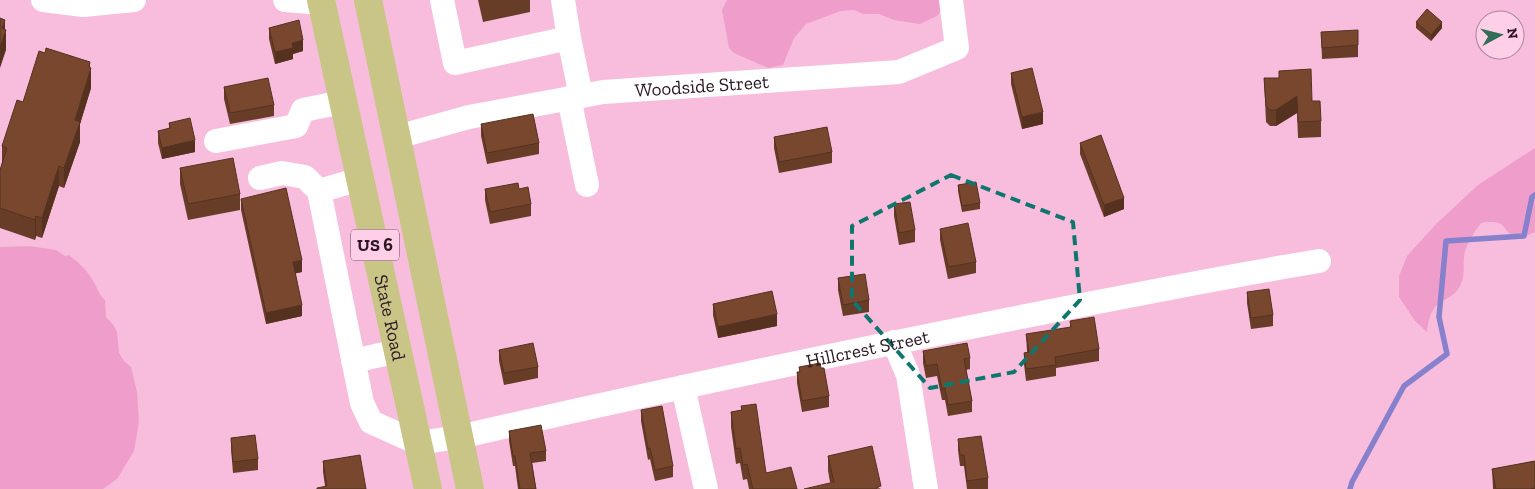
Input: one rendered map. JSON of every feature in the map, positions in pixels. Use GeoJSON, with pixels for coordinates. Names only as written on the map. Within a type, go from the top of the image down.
{"type":"FeatureCollection","features":[{"type":"Feature","properties":{"kind":"main road","name":"US 6"},"geometry":{"type":"LineString","coordinates":[[368,0],[470,489]]}},
{"type":"Feature","properties":{"kind":"main road","name":"State Road"},"geometry":{"type":"LineString","coordinates":[[322,2],[428,489]]}},
{"type":"Feature","properties":{"kind":"street"},"geometry":{"type":"LineString","coordinates":[[43,0],[83,5],[134,0]]}},
{"type":"Feature","properties":{"kind":"street"},"geometry":{"type":"LineString","coordinates":[[285,0],[322,2]]}},
{"type":"Feature","properties":{"kind":"street"},"geometry":{"type":"LineString","coordinates":[[442,0],[455,63],[569,38]]}},
{"type":"Feature","properties":{"kind":"street"},"geometry":{"type":"LineString","coordinates":[[563,0],[587,185]]}},
{"type":"Feature","properties":{"kind":"street","name":"Woodside Street"},"geometry":{"type":"LineString","coordinates":[[397,138],[469,117],[613,91],[899,72],[958,48],[951,0]]}},
{"type":"Feature","properties":{"kind":"street"},"geometry":{"type":"LineString","coordinates":[[216,141],[296,126],[303,110],[343,102]]}},
{"type":"Feature","properties":{"kind":"street"},"geometry":{"type":"LineString","coordinates":[[260,178],[282,173],[305,176],[319,191],[362,403],[371,422],[418,443]]}},
{"type":"Feature","properties":{"kind":"street"},"geometry":{"type":"LineString","coordinates":[[319,191],[360,179]]}},
{"type":"Feature","properties":{"kind":"street","name":"Hillcrest Street"},"geometry":{"type":"LineString","coordinates":[[418,443],[459,437],[894,342],[1224,277],[1319,261]]}},
{"type":"Feature","properties":{"kind":"street"},"geometry":{"type":"LineString","coordinates":[[894,342],[908,375],[926,489]]}},
{"type":"Feature","properties":{"kind":"street"},"geometry":{"type":"LineString","coordinates":[[353,361],[398,351]]}},
{"type":"Feature","properties":{"kind":"street"},"geometry":{"type":"LineString","coordinates":[[683,387],[706,489]]}},
{"type":"Feature","properties":{"kind":"highlighted area"},"geometry":{"type":"Polygon","coordinates":[[[951,175],[1073,222],[1080,300],[1014,372],[930,388],[852,300],[852,226],[951,175]]]}},
{"type":"Feature","properties":{"kind":"shaded area"},"geometry":{"type":"Polygon","coordinates":[[[727,0],[944,0],[943,9],[937,16],[920,24],[894,20],[879,14],[863,14],[854,10],[841,11],[806,24],[794,38],[783,65],[768,68],[734,53],[729,48],[722,10],[727,0]]]}},
{"type":"Feature","properties":{"kind":"shaded area"},"geometry":{"type":"Polygon","coordinates":[[[1535,148],[1535,232],[1518,237],[1512,235],[1499,223],[1481,223],[1466,248],[1461,284],[1453,294],[1438,304],[1433,310],[1427,332],[1415,321],[1399,297],[1399,276],[1407,256],[1436,224],[1478,185],[1535,148]]]}},
{"type":"Feature","properties":{"kind":"shaded area"},"geometry":{"type":"Polygon","coordinates":[[[30,246],[56,250],[65,256],[69,255],[87,272],[105,300],[106,317],[117,332],[119,353],[131,367],[137,392],[139,422],[134,451],[117,479],[103,489],[0,489],[0,247],[30,246]]]}},
{"type":"Feature","properties":{"kind":"building"},"geometry":{"type":"Polygon","coordinates":[[[1427,9],[1442,22],[1431,35],[1416,22],[1427,9]]]}},
{"type":"Feature","properties":{"kind":"building"},"geometry":{"type":"Polygon","coordinates":[[[0,18],[5,20],[2,28],[6,30],[0,48],[0,18]]]}},
{"type":"Feature","properties":{"kind":"building"},"geometry":{"type":"Polygon","coordinates":[[[299,20],[303,40],[292,43],[293,48],[275,52],[269,28],[299,20]]]}},
{"type":"Feature","properties":{"kind":"building"},"geometry":{"type":"Polygon","coordinates":[[[1358,30],[1358,45],[1322,48],[1321,32],[1358,30]]]}},
{"type":"Feature","properties":{"kind":"building"},"geometry":{"type":"Polygon","coordinates":[[[46,48],[90,62],[89,67],[91,68],[75,120],[80,122],[64,168],[59,166],[42,218],[36,216],[35,220],[0,208],[0,170],[7,148],[2,146],[17,100],[23,102],[39,51],[45,53],[46,48]]]}},
{"type":"Feature","properties":{"kind":"building"},"geometry":{"type":"Polygon","coordinates":[[[1032,68],[1043,112],[1022,117],[1011,73],[1032,68]]]}},
{"type":"Feature","properties":{"kind":"building"},"geometry":{"type":"Polygon","coordinates":[[[1311,69],[1312,101],[1320,101],[1321,121],[1298,122],[1297,96],[1276,110],[1270,110],[1266,106],[1264,78],[1279,78],[1279,71],[1311,69]]]}},
{"type":"Feature","properties":{"kind":"building"},"geometry":{"type":"Polygon","coordinates":[[[268,78],[274,105],[230,113],[224,87],[268,78]]]}},
{"type":"Feature","properties":{"kind":"building"},"geometry":{"type":"Polygon","coordinates":[[[533,114],[539,143],[487,153],[481,124],[533,114]]]}},
{"type":"Feature","properties":{"kind":"building"},"geometry":{"type":"Polygon","coordinates":[[[190,118],[195,140],[162,148],[158,131],[170,128],[169,123],[190,118]]]}},
{"type":"Feature","properties":{"kind":"building"},"geometry":{"type":"Polygon","coordinates":[[[827,127],[832,152],[779,162],[774,137],[827,127]]]}},
{"type":"Feature","properties":{"kind":"building"},"geometry":{"type":"Polygon","coordinates":[[[1101,135],[1124,198],[1104,205],[1080,143],[1101,135]]]}},
{"type":"Feature","properties":{"kind":"building"},"geometry":{"type":"Polygon","coordinates":[[[233,158],[240,194],[188,204],[180,168],[233,158]]]}},
{"type":"Feature","properties":{"kind":"building"},"geometry":{"type":"Polygon","coordinates":[[[976,182],[980,203],[962,206],[958,185],[976,182]]]}},
{"type":"Feature","properties":{"kind":"building"},"geometry":{"type":"Polygon","coordinates":[[[518,183],[519,189],[528,187],[531,204],[490,212],[485,189],[518,183]]]}},
{"type":"Feature","properties":{"kind":"building"},"geometry":{"type":"Polygon","coordinates":[[[286,188],[302,260],[293,262],[302,305],[266,313],[241,199],[286,188]]]}},
{"type":"Feature","properties":{"kind":"building"},"geometry":{"type":"Polygon","coordinates":[[[910,202],[915,230],[899,233],[894,204],[910,202]]]}},
{"type":"Feature","properties":{"kind":"building"},"geometry":{"type":"Polygon","coordinates":[[[968,223],[976,262],[948,267],[940,229],[968,223]]]}},
{"type":"Feature","properties":{"kind":"building"},"geometry":{"type":"Polygon","coordinates":[[[865,274],[869,300],[843,305],[838,278],[865,274]]]}},
{"type":"Feature","properties":{"kind":"building"},"geometry":{"type":"Polygon","coordinates":[[[1269,289],[1273,315],[1251,318],[1247,292],[1269,289]]]}},
{"type":"Feature","properties":{"kind":"building"},"geometry":{"type":"Polygon","coordinates":[[[772,291],[777,314],[718,327],[713,304],[772,291]]]}},
{"type":"Feature","properties":{"kind":"building"},"geometry":{"type":"Polygon","coordinates":[[[1094,317],[1099,349],[1055,357],[1056,365],[1026,369],[1024,353],[1029,352],[1026,334],[1071,327],[1070,321],[1094,317]]]}},
{"type":"Feature","properties":{"kind":"building"},"geometry":{"type":"Polygon","coordinates":[[[533,343],[538,367],[504,373],[499,350],[533,343]]]}},
{"type":"Feature","properties":{"kind":"building"},"geometry":{"type":"Polygon","coordinates":[[[967,343],[970,358],[964,359],[972,401],[948,405],[945,388],[942,389],[937,364],[926,366],[923,351],[967,343]]]}},
{"type":"Feature","properties":{"kind":"building"},"geometry":{"type":"Polygon","coordinates":[[[820,363],[821,368],[824,368],[829,396],[802,401],[797,372],[800,372],[799,367],[820,363]]]}},
{"type":"Feature","properties":{"kind":"building"},"geometry":{"type":"Polygon","coordinates":[[[756,404],[766,473],[791,467],[797,489],[753,489],[747,464],[743,465],[740,448],[736,449],[731,412],[742,410],[741,406],[756,404]]]}},
{"type":"Feature","properties":{"kind":"building"},"geometry":{"type":"Polygon","coordinates":[[[662,406],[673,466],[655,470],[650,448],[648,449],[641,410],[662,406]]]}},
{"type":"Feature","properties":{"kind":"building"},"geometry":{"type":"Polygon","coordinates":[[[541,425],[546,451],[530,453],[536,489],[520,489],[509,431],[541,425]]]}},
{"type":"Feature","properties":{"kind":"building"},"geometry":{"type":"Polygon","coordinates":[[[255,435],[258,459],[233,462],[231,438],[255,435]]]}},
{"type":"Feature","properties":{"kind":"building"},"geometry":{"type":"Polygon","coordinates":[[[981,436],[988,478],[967,481],[964,455],[960,455],[958,439],[981,436]]]}},
{"type":"Feature","properties":{"kind":"building"},"geometry":{"type":"Polygon","coordinates":[[[872,446],[881,486],[877,487],[877,489],[804,489],[834,482],[828,456],[872,446]]]}},
{"type":"Feature","properties":{"kind":"building"},"geometry":{"type":"Polygon","coordinates":[[[360,455],[366,489],[317,489],[327,486],[323,461],[360,455]]]}},
{"type":"Feature","properties":{"kind":"building"},"geometry":{"type":"Polygon","coordinates":[[[1535,461],[1535,488],[1496,489],[1492,469],[1535,461]]]}},
{"type":"Feature","properties":{"kind":"waterway"},"geometry":{"type":"LineString","coordinates":[[1350,489],[1404,386],[1447,354],[1439,317],[1446,241],[1524,236],[1532,197],[1535,195]]}}]}
